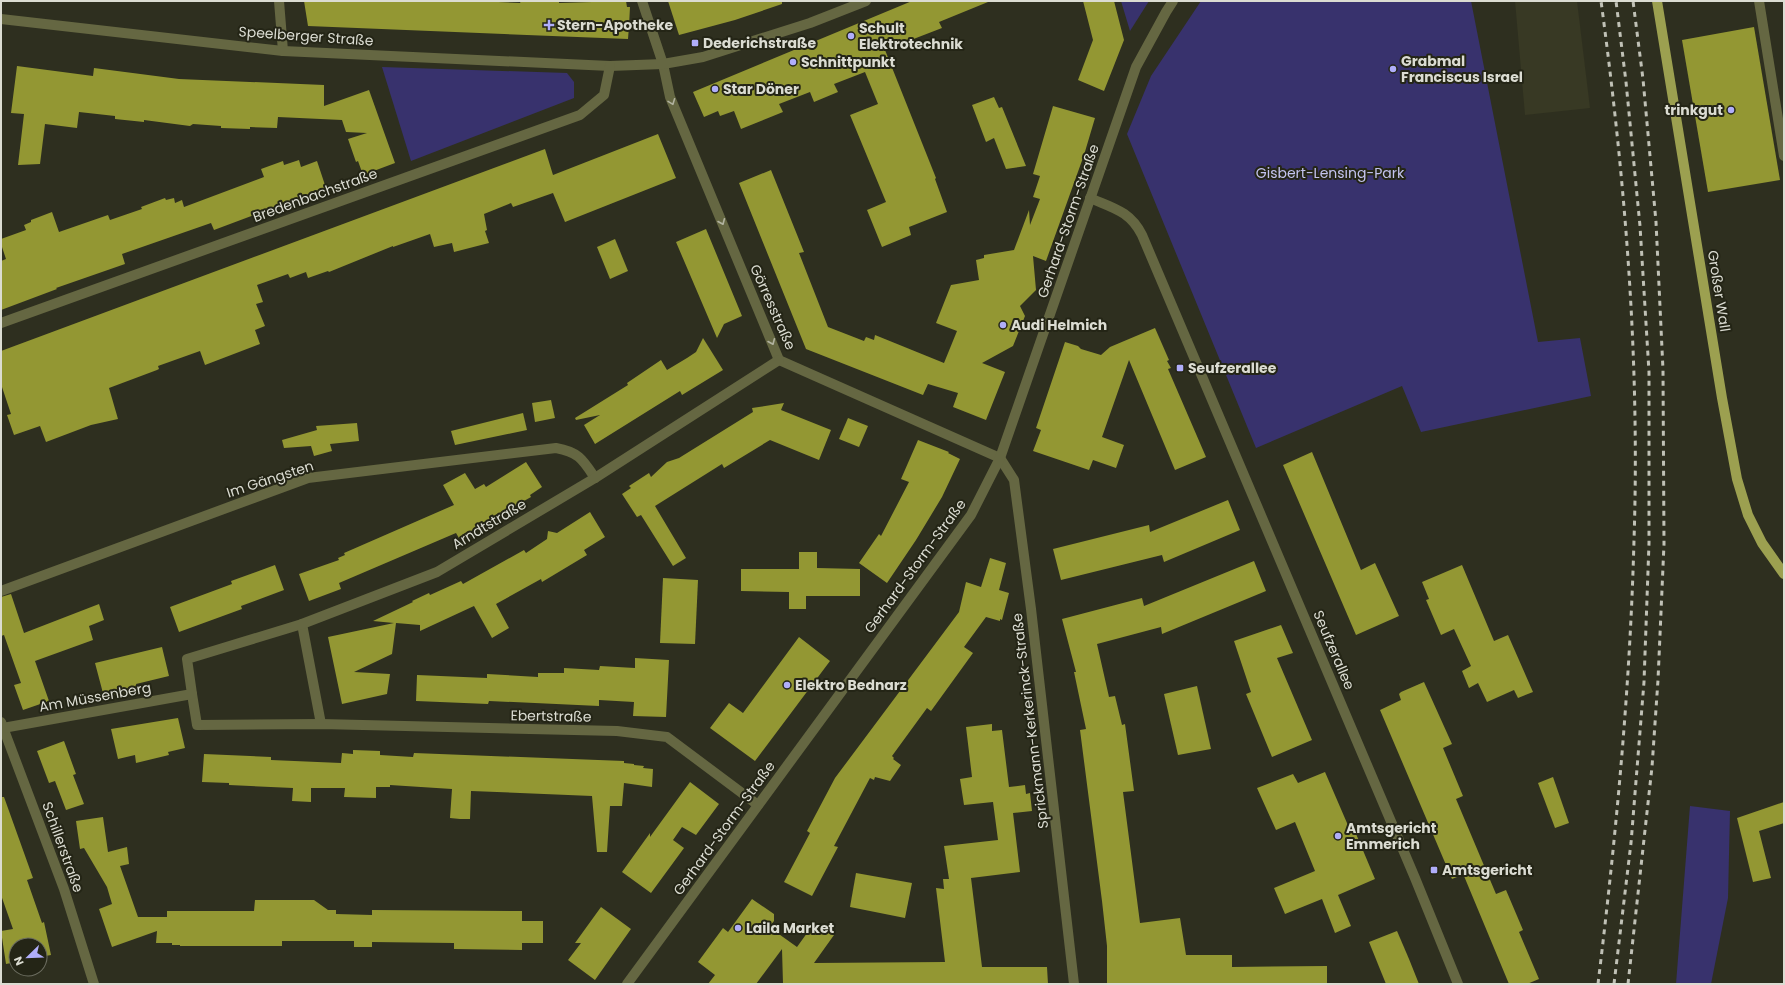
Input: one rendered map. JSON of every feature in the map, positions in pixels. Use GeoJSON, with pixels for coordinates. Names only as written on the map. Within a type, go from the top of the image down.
{"type":"FeatureCollection","features":[{"type":"Feature","properties":{"kind":"main road","name":"Großer Wall"},"geometry":{"type":"LineString","coordinates":[[1657,1],[1720,390],[1736,479],[1748,515],[1762,543],[1784,574]]}},
{"type":"Feature","properties":{"kind":"street"},"geometry":{"type":"LineString","coordinates":[[279,1],[283,51]]}},
{"type":"Feature","properties":{"kind":"street","name":"Görresstraße"},"geometry":{"type":"LineString","coordinates":[[642,1],[663,64],[670,97],[779,360],[1000,458]]}},
{"type":"Feature","properties":{"kind":"street"},"geometry":{"type":"LineString","coordinates":[[610,66],[663,64],[703,57],[810,23],[866,1]]}},
{"type":"Feature","properties":{"kind":"street","name":"Gerhard-Storm-Straße"},"geometry":{"type":"LineString","coordinates":[[627,984],[972,515],[1000,458],[1136,67],[1173,1]]}},
{"type":"Feature","properties":{"kind":"street"},"geometry":{"type":"LineString","coordinates":[[1759,1],[1784,156]]}},
{"type":"Feature","properties":{"kind":"street","name":"Speelberger Straße"},"geometry":{"type":"LineString","coordinates":[[1,19],[283,51],[610,66]]}},
{"type":"Feature","properties":{"kind":"street","name":"Bredenbachstraße"},"geometry":{"type":"LineString","coordinates":[[1,323],[580,115],[604,95],[610,66]]}},
{"type":"Feature","properties":{"kind":"street","name":"Seufzerallee"},"geometry":{"type":"LineString","coordinates":[[1090,198],[1122,212],[1136,223],[1142,235],[1397,834],[1458,984]]}},
{"type":"Feature","properties":{"kind":"street","name":"Arndtstraße"},"geometry":{"type":"LineString","coordinates":[[192,694],[187,659],[302,624],[437,572],[595,478],[779,360]]}},
{"type":"Feature","properties":{"kind":"street","name":"Im Gängsten"},"geometry":{"type":"LineString","coordinates":[[1,591],[308,478],[556,448],[568,450],[581,458],[595,478]]}},
{"type":"Feature","properties":{"kind":"street","name":"Sprickmann-Kerkerinck-Straße"},"geometry":{"type":"LineString","coordinates":[[1000,458],[1014,480],[1031,609],[1074,984]]}},
{"type":"Feature","properties":{"kind":"street"},"geometry":{"type":"LineString","coordinates":[[302,624],[321,724]]}},
{"type":"Feature","properties":{"kind":"street","name":"Ebertstraße"},"geometry":{"type":"LineString","coordinates":[[192,694],[197,725],[321,724],[617,731],[667,737],[758,805]]}},
{"type":"Feature","properties":{"kind":"street","name":"Am Müssenberg"},"geometry":{"type":"LineString","coordinates":[[2,725],[192,694]]}},
{"type":"Feature","properties":{"kind":"street","name":"Schillerstraße"},"geometry":{"type":"LineString","coordinates":[[2,725],[64,888],[94,984]]}},
{"type":"Feature","properties":{"kind":"shaded area"},"geometry":{"type":"Polygon","coordinates":[[[1515,1],[1577,1],[1590,108],[1525,115],[1515,1]]]}},
{"type":"Feature","properties":{"kind":"green space"},"geometry":{"type":"Polygon","coordinates":[[[1121,1],[1149,1],[1130,31],[1121,1]]]}},
{"type":"Feature","properties":{"kind":"green space","name":"Gisbert-Lensing-Park"},"geometry":{"type":"Polygon","coordinates":[[[1201,1],[1471,1],[1538,342],[1580,338],[1591,396],[1421,432],[1402,386],[1256,448],[1127,134],[1151,76],[1201,1]]]}},
{"type":"Feature","properties":{"kind":"green space"},"geometry":{"type":"Polygon","coordinates":[[[382,67],[567,73],[574,82],[574,98],[411,161],[382,67]]]}},
{"type":"Feature","properties":{"kind":"green space"},"geometry":{"type":"Polygon","coordinates":[[[1690,806],[1730,811],[1728,898],[1711,984],[1676,984],[1690,806]]]}},
{"type":"Feature","properties":{"kind":"building"},"geometry":{"type":"Polygon","coordinates":[[[304,1],[474,1],[520,3],[521,1],[559,1],[559,3],[626,1],[627,7],[630,7],[628,39],[308,26],[304,1]]]}},
{"type":"Feature","properties":{"kind":"building"},"geometry":{"type":"Polygon","coordinates":[[[668,1],[782,1],[782,4],[735,20],[679,35],[668,1]]]}},
{"type":"Feature","properties":{"kind":"building"},"geometry":{"type":"Polygon","coordinates":[[[912,1],[988,2],[939,22],[942,28],[885,50],[936,178],[935,179],[947,212],[909,227],[911,235],[882,247],[867,210],[886,202],[850,115],[878,104],[865,72],[834,84],[838,92],[814,102],[810,92],[779,104],[783,112],[741,129],[734,111],[720,116],[718,111],[704,117],[693,92],[912,1]]]}},
{"type":"Feature","properties":{"kind":"building"},"geometry":{"type":"Polygon","coordinates":[[[1083,1],[1114,1],[1124,40],[1104,91],[1078,80],[1093,40],[1083,1]]]}},
{"type":"Feature","properties":{"kind":"building","name":"trinkgut"},"geometry":{"type":"Polygon","coordinates":[[[1754,27],[1780,180],[1708,192],[1682,40],[1754,27]]]}},
{"type":"Feature","properties":{"kind":"building"},"geometry":{"type":"Polygon","coordinates":[[[17,66],[93,76],[94,68],[179,79],[324,85],[324,106],[369,90],[395,163],[363,175],[358,161],[356,162],[348,139],[367,133],[346,132],[342,120],[278,117],[277,128],[250,127],[250,129],[221,128],[221,126],[193,124],[190,126],[144,120],[144,122],[115,119],[115,116],[79,112],[77,128],[45,124],[40,164],[18,165],[24,114],[11,113],[17,66]]]}},
{"type":"Feature","properties":{"kind":"building"},"geometry":{"type":"Polygon","coordinates":[[[994,97],[999,108],[1002,107],[1026,166],[1006,169],[994,138],[986,142],[972,105],[994,97]]]}},
{"type":"Feature","properties":{"kind":"building"},"geometry":{"type":"Polygon","coordinates":[[[1053,106],[1095,118],[1084,155],[1046,261],[1033,256],[1036,290],[1020,306],[1025,316],[1013,346],[982,363],[1005,372],[986,420],[953,407],[958,393],[928,384],[923,395],[806,349],[739,183],[771,170],[804,252],[799,253],[828,327],[864,341],[866,337],[874,340],[875,335],[944,363],[957,331],[936,323],[951,285],[979,280],[976,260],[984,258],[984,255],[1014,250],[1029,210],[1030,225],[1040,199],[1033,197],[1040,176],[1033,174],[1053,106]]]}},
{"type":"Feature","properties":{"kind":"building"},"geometry":{"type":"Polygon","coordinates":[[[658,134],[676,178],[565,222],[553,193],[513,207],[511,203],[484,214],[487,230],[485,231],[489,243],[454,252],[452,243],[434,247],[430,234],[393,246],[329,272],[328,271],[308,278],[306,272],[290,278],[288,274],[257,285],[263,302],[256,304],[265,326],[255,330],[260,344],[205,365],[200,351],[158,366],[159,369],[157,370],[109,388],[118,419],[91,425],[46,442],[40,426],[14,435],[7,415],[11,414],[1,384],[1,351],[545,149],[553,175],[658,134]]]}},
{"type":"Feature","properties":{"kind":"building"},"geometry":{"type":"Polygon","coordinates":[[[299,160],[301,167],[317,161],[326,188],[214,230],[211,223],[122,254],[125,264],[56,288],[57,289],[1,310],[1,261],[6,259],[1,244],[1,239],[26,230],[24,225],[31,222],[31,220],[52,212],[59,232],[108,215],[110,220],[142,209],[141,207],[165,198],[166,200],[174,198],[175,203],[182,200],[184,207],[264,177],[261,169],[283,161],[284,165],[299,160]]]}},
{"type":"Feature","properties":{"kind":"building"},"geometry":{"type":"Polygon","coordinates":[[[706,229],[742,316],[724,324],[717,338],[676,242],[706,229]]]}},
{"type":"Feature","properties":{"kind":"building"},"geometry":{"type":"Polygon","coordinates":[[[615,239],[628,271],[610,279],[597,247],[615,239]]]}},
{"type":"Feature","properties":{"kind":"building"},"geometry":{"type":"Polygon","coordinates":[[[1155,328],[1169,360],[1167,361],[1171,368],[1168,369],[1206,457],[1175,470],[1129,360],[1102,437],[1124,445],[1116,468],[1093,460],[1089,470],[1033,451],[1041,430],[1036,428],[1065,342],[1101,355],[1110,347],[1155,328]]]}},
{"type":"Feature","properties":{"kind":"building"},"geometry":{"type":"Polygon","coordinates":[[[703,338],[723,370],[682,395],[680,391],[595,444],[584,425],[600,415],[576,420],[575,418],[628,385],[627,383],[661,360],[667,370],[687,358],[696,352],[703,338]]]}},
{"type":"Feature","properties":{"kind":"building"},"geometry":{"type":"Polygon","coordinates":[[[551,400],[555,418],[535,422],[532,403],[551,400]]]}},
{"type":"Feature","properties":{"kind":"building"},"geometry":{"type":"Polygon","coordinates":[[[784,403],[781,410],[831,430],[819,460],[770,440],[724,468],[722,464],[655,506],[686,558],[673,566],[641,515],[637,517],[622,494],[631,488],[629,486],[649,473],[651,477],[667,462],[679,458],[753,412],[752,408],[784,403]]]}},
{"type":"Feature","properties":{"kind":"building"},"geometry":{"type":"Polygon","coordinates":[[[523,413],[527,430],[455,445],[451,431],[523,413]]]}},
{"type":"Feature","properties":{"kind":"building"},"geometry":{"type":"Polygon","coordinates":[[[848,418],[868,426],[859,447],[839,439],[848,418]]]}},
{"type":"Feature","properties":{"kind":"building"},"geometry":{"type":"Polygon","coordinates":[[[357,423],[359,441],[330,444],[332,451],[314,456],[311,446],[284,448],[282,440],[317,430],[316,426],[357,423]]]}},
{"type":"Feature","properties":{"kind":"building"},"geometry":{"type":"Polygon","coordinates":[[[918,440],[949,452],[948,453],[960,459],[942,497],[916,540],[887,583],[859,563],[879,534],[881,536],[909,482],[901,479],[918,440]]]}},
{"type":"Feature","properties":{"kind":"building"},"geometry":{"type":"Polygon","coordinates":[[[1312,452],[1361,570],[1375,563],[1399,616],[1356,635],[1283,465],[1312,452]]]}},
{"type":"Feature","properties":{"kind":"building"},"geometry":{"type":"Polygon","coordinates":[[[526,462],[542,487],[530,495],[531,497],[471,531],[463,545],[456,533],[339,583],[341,589],[309,601],[299,574],[339,560],[338,558],[345,555],[344,553],[454,505],[443,485],[465,473],[475,489],[484,484],[486,487],[526,462]]]}},
{"type":"Feature","properties":{"kind":"building"},"geometry":{"type":"Polygon","coordinates":[[[1228,500],[1240,530],[1164,562],[1162,555],[1061,580],[1053,549],[1149,525],[1150,532],[1228,500]]]}},
{"type":"Feature","properties":{"kind":"building"},"geometry":{"type":"Polygon","coordinates":[[[590,512],[605,537],[584,550],[587,555],[542,582],[541,579],[496,604],[509,628],[492,638],[474,606],[420,631],[420,625],[396,623],[392,654],[354,672],[390,674],[387,694],[342,704],[328,637],[394,623],[373,621],[429,593],[430,595],[461,581],[463,584],[524,550],[526,553],[547,539],[548,531],[557,533],[590,512]]]}},
{"type":"Feature","properties":{"kind":"building"},"geometry":{"type":"Polygon","coordinates":[[[799,552],[817,552],[817,568],[860,569],[860,596],[806,596],[806,609],[789,609],[789,592],[741,591],[741,569],[799,569],[799,552]]]}},
{"type":"Feature","properties":{"kind":"building"},"geometry":{"type":"Polygon","coordinates":[[[990,558],[1006,563],[999,590],[1009,593],[1002,620],[1000,619],[1000,621],[986,617],[964,647],[973,653],[931,711],[927,708],[892,756],[894,758],[893,759],[901,765],[890,781],[875,777],[874,780],[870,778],[834,846],[838,847],[812,896],[784,882],[810,833],[807,831],[835,778],[959,612],[966,582],[981,587],[990,558]]]}},
{"type":"Feature","properties":{"kind":"building"},"geometry":{"type":"Polygon","coordinates":[[[1254,561],[1266,591],[1162,634],[1161,627],[1097,644],[1109,697],[1115,696],[1122,725],[1125,724],[1134,791],[1123,792],[1140,923],[1180,918],[1186,955],[1232,955],[1232,967],[1327,966],[1327,984],[1107,984],[1107,946],[1080,730],[1086,729],[1074,672],[1076,672],[1062,619],[1142,598],[1144,606],[1254,561]]]}},
{"type":"Feature","properties":{"kind":"building"},"geometry":{"type":"Polygon","coordinates":[[[275,565],[284,590],[241,606],[242,609],[179,632],[170,607],[232,584],[231,581],[275,565]]]}},
{"type":"Feature","properties":{"kind":"building"},"geometry":{"type":"Polygon","coordinates":[[[1462,565],[1494,641],[1508,635],[1533,692],[1518,698],[1514,690],[1487,702],[1478,683],[1469,688],[1462,671],[1471,666],[1454,629],[1441,635],[1426,600],[1429,599],[1422,582],[1462,565]]]}},
{"type":"Feature","properties":{"kind":"building"},"geometry":{"type":"Polygon","coordinates":[[[663,578],[698,580],[695,644],[660,643],[663,578]]]}},
{"type":"Feature","properties":{"kind":"building"},"geometry":{"type":"Polygon","coordinates":[[[11,594],[24,633],[99,604],[104,620],[89,626],[93,640],[35,661],[49,701],[23,710],[14,685],[21,683],[4,635],[1,636],[1,597],[11,594]]]}},
{"type":"Feature","properties":{"kind":"building"},"geometry":{"type":"Polygon","coordinates":[[[1281,625],[1293,653],[1277,658],[1312,740],[1272,757],[1246,694],[1251,692],[1234,641],[1281,625]]]}},
{"type":"Feature","properties":{"kind":"building"},"geometry":{"type":"Polygon","coordinates":[[[799,637],[830,661],[755,761],[710,728],[729,703],[743,713],[799,637]]]}},
{"type":"Feature","properties":{"kind":"building"},"geometry":{"type":"Polygon","coordinates":[[[162,647],[169,676],[136,684],[137,689],[104,697],[95,663],[162,647]]]}},
{"type":"Feature","properties":{"kind":"building"},"geometry":{"type":"Polygon","coordinates":[[[635,658],[669,660],[666,717],[633,716],[634,702],[599,700],[599,706],[489,701],[488,704],[416,701],[417,675],[487,678],[487,674],[538,677],[538,673],[564,673],[564,668],[599,670],[600,666],[635,668],[635,658]]]}},
{"type":"Feature","properties":{"kind":"building"},"geometry":{"type":"Polygon","coordinates":[[[1424,682],[1452,744],[1443,748],[1463,796],[1456,799],[1496,894],[1506,890],[1523,930],[1519,932],[1539,979],[1527,984],[1509,984],[1464,876],[1462,877],[1462,875],[1452,879],[1380,710],[1401,700],[1399,694],[1401,692],[1424,682]]]}},
{"type":"Feature","properties":{"kind":"building"},"geometry":{"type":"Polygon","coordinates":[[[1197,686],[1211,749],[1178,755],[1164,694],[1197,686]]]}},
{"type":"Feature","properties":{"kind":"building"},"geometry":{"type":"Polygon","coordinates":[[[178,718],[185,748],[168,752],[169,755],[136,763],[135,755],[118,759],[111,729],[178,718]]]}},
{"type":"Feature","properties":{"kind":"building"},"geometry":{"type":"Polygon","coordinates":[[[992,724],[992,731],[1002,730],[1009,787],[1025,785],[1026,794],[1030,793],[1032,811],[1013,813],[1020,872],[971,878],[982,967],[1047,967],[1048,984],[783,984],[782,949],[756,984],[708,984],[715,975],[698,962],[723,928],[728,932],[752,899],[774,914],[774,921],[769,927],[797,947],[815,922],[834,935],[814,963],[945,962],[936,888],[944,889],[943,879],[949,879],[944,846],[998,840],[993,802],[964,805],[960,779],[972,777],[966,727],[992,724]]]}},
{"type":"Feature","properties":{"kind":"building"},"geometry":{"type":"Polygon","coordinates":[[[64,741],[76,774],[73,775],[84,804],[66,810],[55,781],[49,783],[37,751],[64,741]]]}},
{"type":"Feature","properties":{"kind":"building"},"geometry":{"type":"Polygon","coordinates":[[[353,750],[380,751],[380,755],[413,757],[414,753],[624,761],[624,763],[653,769],[652,787],[624,783],[622,806],[610,806],[607,852],[597,852],[592,796],[471,791],[470,819],[460,819],[450,818],[452,789],[390,785],[390,787],[376,787],[376,798],[344,797],[345,788],[311,788],[311,802],[292,801],[293,788],[229,785],[229,783],[202,782],[204,754],[271,757],[271,760],[341,763],[342,753],[353,754],[353,750]]]}},
{"type":"Feature","properties":{"kind":"building"},"geometry":{"type":"Polygon","coordinates":[[[1325,772],[1350,830],[1354,829],[1375,879],[1338,895],[1351,926],[1335,933],[1322,899],[1285,914],[1274,888],[1315,871],[1295,822],[1276,830],[1257,788],[1293,774],[1298,783],[1325,772]]]}},
{"type":"Feature","properties":{"kind":"building"},"geometry":{"type":"Polygon","coordinates":[[[1553,777],[1569,823],[1555,828],[1538,783],[1553,777]]]}},
{"type":"Feature","properties":{"kind":"building"},"geometry":{"type":"Polygon","coordinates":[[[690,782],[719,804],[696,835],[682,827],[673,840],[684,848],[651,893],[622,872],[650,833],[650,837],[690,782]]]}},
{"type":"Feature","properties":{"kind":"building"},"geometry":{"type":"Polygon","coordinates":[[[1,797],[4,797],[33,878],[27,880],[42,923],[44,922],[47,937],[8,937],[8,964],[6,964],[1,931],[13,929],[1,895],[1,797]]]}},
{"type":"Feature","properties":{"kind":"building"},"geometry":{"type":"Polygon","coordinates":[[[1784,802],[1784,823],[1759,831],[1771,878],[1753,882],[1737,818],[1784,802]]]}},
{"type":"Feature","properties":{"kind":"building"},"geometry":{"type":"Polygon","coordinates":[[[103,817],[108,852],[127,847],[129,864],[120,866],[138,917],[167,917],[167,911],[254,911],[255,900],[314,900],[328,910],[336,910],[336,914],[372,915],[372,910],[522,911],[522,921],[543,921],[543,943],[522,943],[522,950],[454,949],[454,943],[372,942],[372,947],[354,947],[354,941],[282,941],[282,946],[180,946],[172,945],[172,943],[156,943],[157,931],[112,947],[99,909],[112,904],[107,887],[84,848],[80,849],[76,821],[103,817]]]}},
{"type":"Feature","properties":{"kind":"building"},"geometry":{"type":"Polygon","coordinates":[[[856,873],[912,883],[905,918],[850,907],[856,873]]]}},
{"type":"Feature","properties":{"kind":"building"},"geometry":{"type":"Polygon","coordinates":[[[601,907],[631,929],[595,980],[568,960],[581,943],[575,943],[601,907]]]}},
{"type":"Feature","properties":{"kind":"building"},"geometry":{"type":"Polygon","coordinates":[[[1397,931],[1419,984],[1386,984],[1369,942],[1397,931]]]}},
{"type":"Feature","properties":{"kind":"building"},"geometry":{"type":"Polygon","coordinates":[[[48,941],[51,955],[48,956],[48,941]]]}},
{"type":"Feature","properties":{"kind":"railway"},"geometry":{"type":"LineString","coordinates":[[1598,984],[1611,873],[1626,707],[1632,596],[1635,472],[1633,337],[1629,270],[1624,202],[1610,68],[1601,1]]}},
{"type":"Feature","properties":{"kind":"railway"},"geometry":{"type":"LineString","coordinates":[[1614,984],[1631,843],[1644,682],[1649,543],[1649,372],[1640,226],[1626,82],[1616,1]]}},
{"type":"Feature","properties":{"kind":"railway"},"geometry":{"type":"LineString","coordinates":[[1628,984],[1652,767],[1658,680],[1664,544],[1663,370],[1656,222],[1643,79],[1633,1]]}},
{"type":"Feature","properties":{"kind":"place","name":"Stern-Apotheke"},"geometry":{"type":"Point","coordinates":[549,25]}},
{"type":"Feature","properties":{"kind":"place","name":"Schult Elektrotechnik"},"geometry":{"type":"Point","coordinates":[851,36]}},
{"type":"Feature","properties":{"kind":"place","name":"Dederichstraße"},"geometry":{"type":"Point","coordinates":[695,43]}},
{"type":"Feature","properties":{"kind":"place","name":"Schnittpunkt"},"geometry":{"type":"Point","coordinates":[793,62]}},
{"type":"Feature","properties":{"kind":"place","name":"Grabmal Franciscus Israel"},"geometry":{"type":"Point","coordinates":[1393,69]}},
{"type":"Feature","properties":{"kind":"place","name":"Star Döner"},"geometry":{"type":"Point","coordinates":[715,89]}},
{"type":"Feature","properties":{"kind":"place","name":"trinkgut"},"geometry":{"type":"Point","coordinates":[1731,110]}},
{"type":"Feature","properties":{"kind":"place","name":"Audi Helmich"},"geometry":{"type":"Point","coordinates":[1003,325]}},
{"type":"Feature","properties":{"kind":"place","name":"Seufzerallee"},"geometry":{"type":"Point","coordinates":[1180,368]}},
{"type":"Feature","properties":{"kind":"place","name":"Elektro Bednarz"},"geometry":{"type":"Point","coordinates":[787,685]}},
{"type":"Feature","properties":{"kind":"place","name":"Amtsgericht Emmerich"},"geometry":{"type":"Point","coordinates":[1338,836]}},
{"type":"Feature","properties":{"kind":"place","name":"Amtsgericht"},"geometry":{"type":"Point","coordinates":[1434,870]}},
{"type":"Feature","properties":{"kind":"place","name":"Laila Market"},"geometry":{"type":"Point","coordinates":[738,928]}}]}
